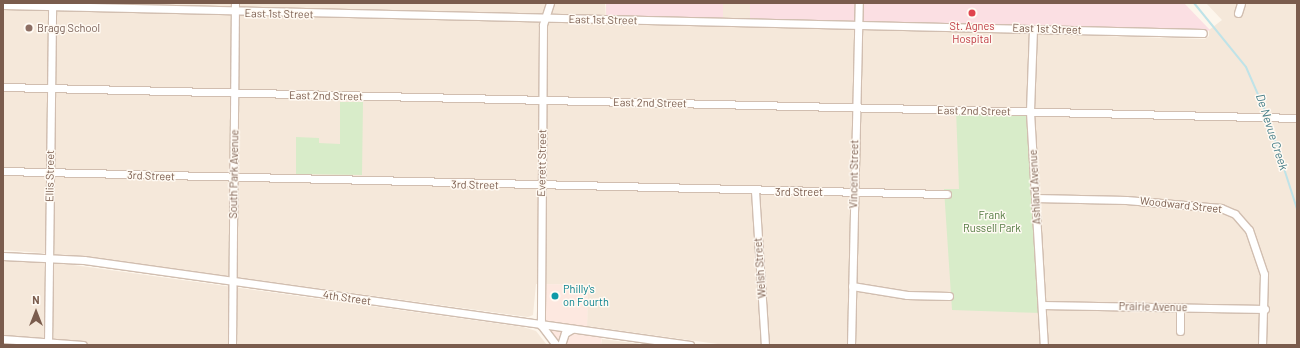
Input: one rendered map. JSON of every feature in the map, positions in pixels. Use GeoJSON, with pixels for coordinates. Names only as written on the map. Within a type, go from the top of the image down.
{"type":"FeatureCollection","features":[{"type":"Feature","properties":{"kind":"street","name":"South Park Avenue"},"geometry":{"type":"LineString","coordinates":[[232,345],[235,3]]}},
{"type":"Feature","properties":{"kind":"street","name":"Everett Street"},"geometry":{"type":"LineString","coordinates":[[541,325],[543,25],[547,19],[550,3]]}},
{"type":"Feature","properties":{"kind":"street","name":"Vincent Street"},"geometry":{"type":"LineString","coordinates":[[851,345],[855,108],[859,3]]}},
{"type":"Feature","properties":{"kind":"street"},"geometry":{"type":"LineString","coordinates":[[1238,13],[1241,3]]}},
{"type":"Feature","properties":{"kind":"street","name":"East 1st Street"},"geometry":{"type":"LineString","coordinates":[[8,4],[52,7],[235,13],[858,24],[1203,33]]}},
{"type":"Feature","properties":{"kind":"street","name":"Ellis Street"},"geometry":{"type":"LineString","coordinates":[[48,342],[52,7]]}},
{"type":"Feature","properties":{"kind":"street","name":"Ashland Avenue"},"geometry":{"type":"LineString","coordinates":[[1033,29],[1030,112],[1044,345]]}},
{"type":"Feature","properties":{"kind":"street","name":"East 2nd Street"},"geometry":{"type":"LineString","coordinates":[[3,87],[234,94],[1297,118]]}},
{"type":"Feature","properties":{"kind":"street","name":"3rd Street"},"geometry":{"type":"LineString","coordinates":[[3,171],[233,179],[947,194]]}},
{"type":"Feature","properties":{"kind":"street","name":"Welsh Street"},"geometry":{"type":"LineString","coordinates":[[755,191],[765,345]]}},
{"type":"Feature","properties":{"kind":"street","name":"Woodward Street"},"geometry":{"type":"LineString","coordinates":[[1035,198],[1126,200],[1232,212],[1250,231],[1264,274],[1265,308],[1263,345]]}},
{"type":"Feature","properties":{"kind":"street","name":"4th Street"},"geometry":{"type":"LineString","coordinates":[[3,256],[49,258],[690,345]]}},
{"type":"Feature","properties":{"kind":"street"},"geometry":{"type":"LineString","coordinates":[[852,286],[907,295],[949,296]]}},
{"type":"Feature","properties":{"kind":"street","name":"Prairie Avenue"},"geometry":{"type":"LineString","coordinates":[[1042,305],[1265,308]]}},
{"type":"Feature","properties":{"kind":"street"},"geometry":{"type":"LineString","coordinates":[[1180,308],[1180,332]]}},
{"type":"Feature","properties":{"kind":"street"},"geometry":{"type":"LineString","coordinates":[[541,325],[556,345]]}},
{"type":"Feature","properties":{"kind":"street"},"geometry":{"type":"LineString","coordinates":[[561,345],[565,333],[572,329]]}},
{"type":"Feature","properties":{"kind":"street"},"geometry":{"type":"LineString","coordinates":[[3,339],[83,345]]}},
{"type":"Feature","properties":{"kind":"shaded area"},"geometry":{"type":"Polygon","coordinates":[[[3,3],[605,3],[606,23],[722,26],[723,3],[750,3],[750,26],[1205,39],[1209,36],[1209,30],[1222,20],[1206,3],[1297,3],[1297,345],[725,345],[587,326],[588,285],[536,284],[533,315],[528,317],[82,256],[3,250],[3,3]]]}},
{"type":"Feature","properties":{"kind":"shaded area"},"geometry":{"type":"Polygon","coordinates":[[[606,3],[723,3],[723,21],[606,20],[606,3]]]}},
{"type":"Feature","properties":{"kind":"shaded area","name":"St. Agnes Hospital"},"geometry":{"type":"Polygon","coordinates":[[[750,3],[1184,3],[1210,30],[1203,33],[750,22],[750,3]]]}},
{"type":"Feature","properties":{"kind":"shaded area"},"geometry":{"type":"Polygon","coordinates":[[[3,260],[66,264],[523,327],[536,331],[547,345],[3,345],[3,260]]]}},
{"type":"Feature","properties":{"kind":"shaded area"},"geometry":{"type":"Polygon","coordinates":[[[541,284],[588,285],[587,331],[602,333],[601,345],[556,345],[541,325],[541,284]]]}},
{"type":"Feature","properties":{"kind":"shaded area"},"geometry":{"type":"Polygon","coordinates":[[[602,339],[648,345],[601,345],[602,339]]]}},
{"type":"Feature","properties":{"kind":"green space"},"geometry":{"type":"Polygon","coordinates":[[[340,102],[363,102],[362,175],[296,174],[296,137],[319,138],[319,143],[340,144],[340,102]]]}},
{"type":"Feature","properties":{"kind":"green space","name":"Frank Russell Park"},"geometry":{"type":"Polygon","coordinates":[[[956,110],[1030,112],[1042,313],[952,310],[944,189],[959,189],[956,110]]]}},
{"type":"Feature","properties":{"kind":"waterway","name":"De Nevue Creek"},"geometry":{"type":"LineString","coordinates":[[1194,3],[1246,67],[1267,115]]}},
{"type":"Feature","properties":{"kind":"waterway","name":"De Nevue Creek"},"geometry":{"type":"LineString","coordinates":[[1268,119],[1297,209]]}},
{"type":"Feature","properties":{"kind":"place","name":"St. Agnes Hospital"},"geometry":{"type":"Point","coordinates":[972,13]}},
{"type":"Feature","properties":{"kind":"place","name":"Bragg School"},"geometry":{"type":"Point","coordinates":[29,28]}},
{"type":"Feature","properties":{"kind":"place","name":"Philly's on Fourth"},"geometry":{"type":"Point","coordinates":[555,296]}}]}
